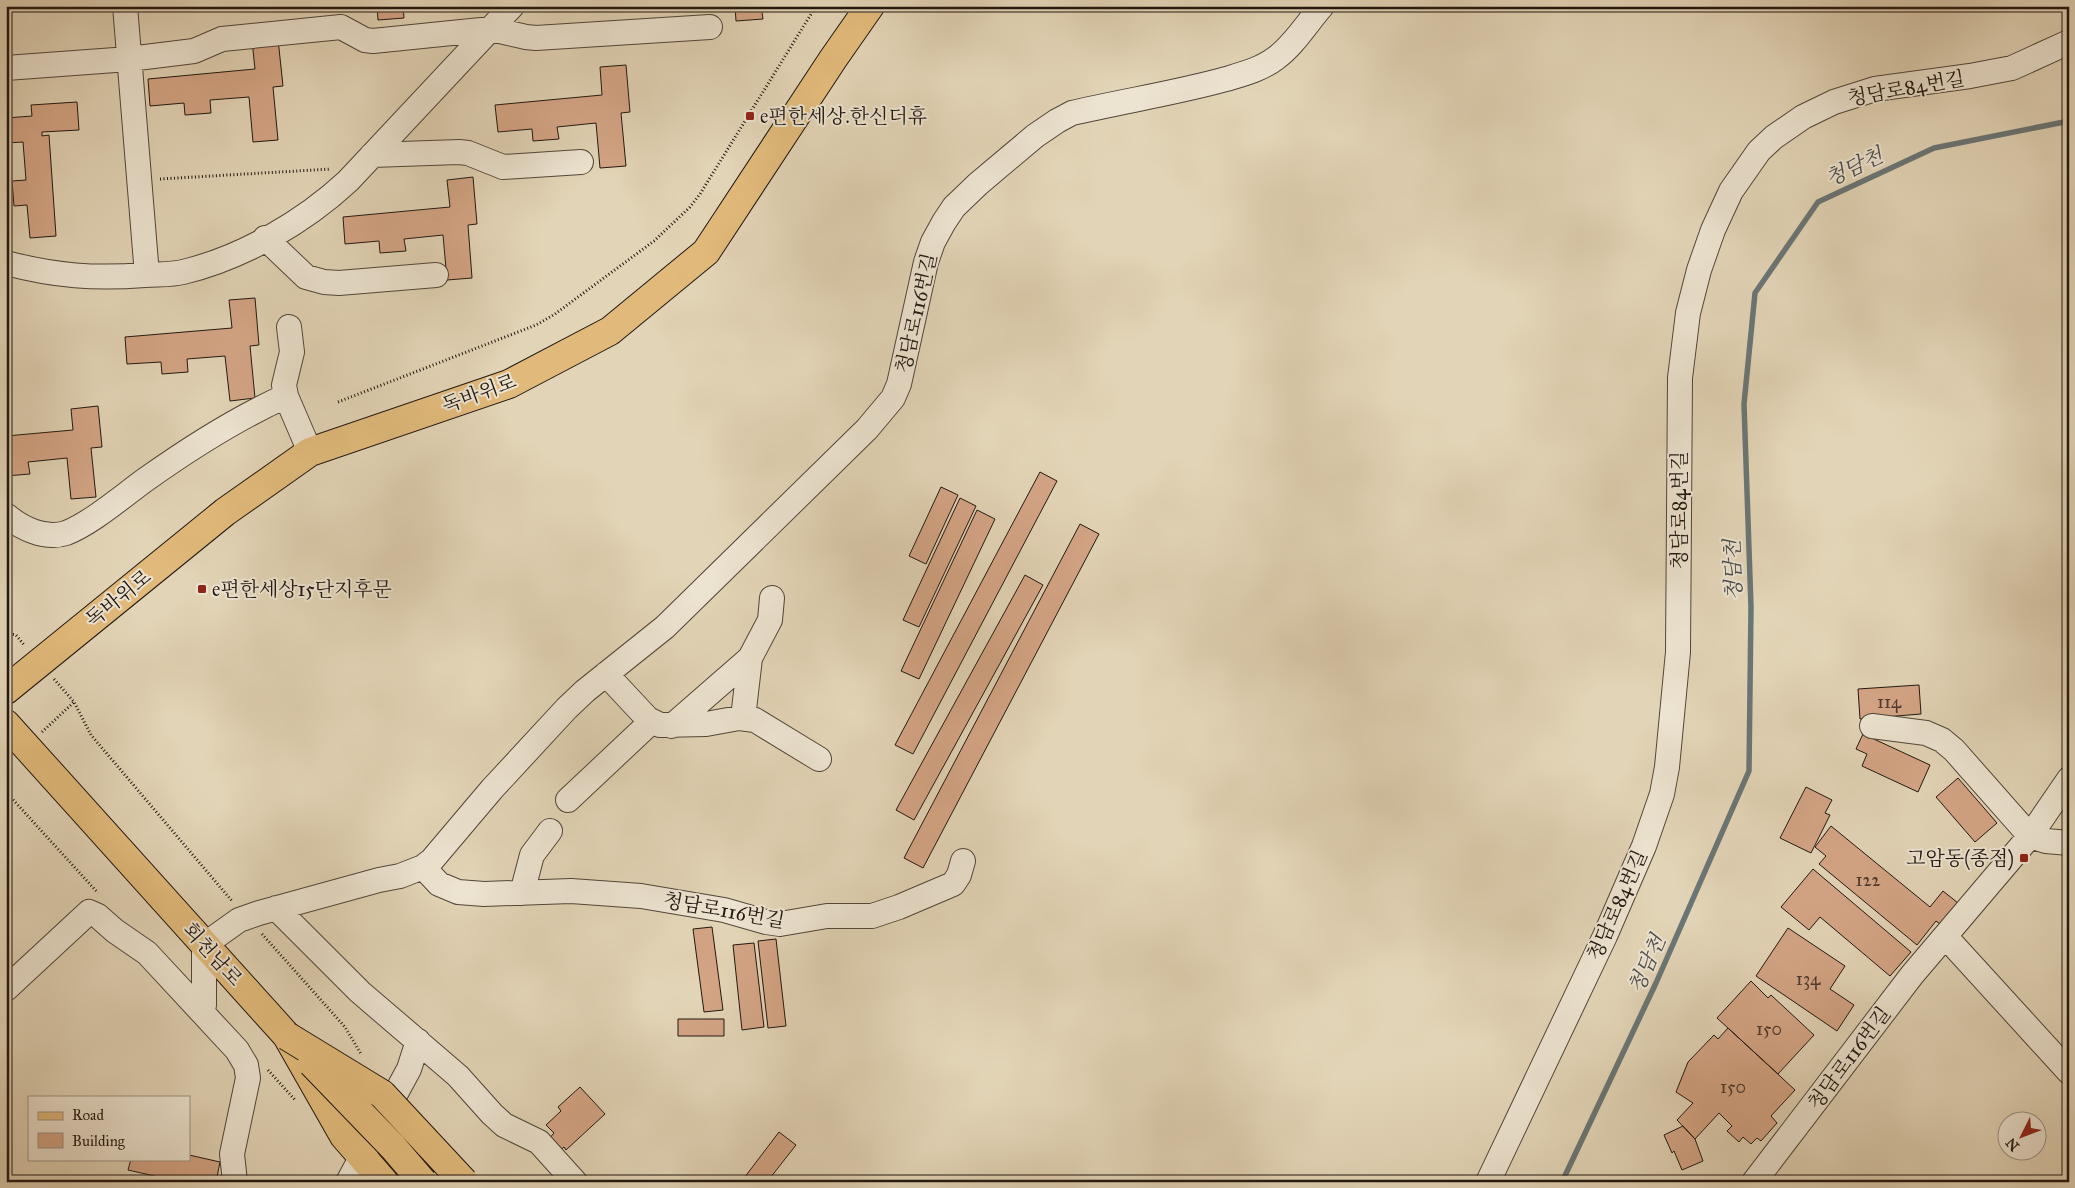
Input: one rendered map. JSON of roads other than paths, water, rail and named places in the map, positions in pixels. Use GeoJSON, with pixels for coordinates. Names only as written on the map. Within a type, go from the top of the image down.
{"type":"FeatureCollection","features":[{"type":"Feature","properties":{"kind":"main road","name":"독바위로"},"geometry":{"type":"LineString","coordinates":[[6,690],[225,512],[310,452],[509,384],[610,332],[706,252],[870,6]]}},
{"type":"Feature","properties":{"kind":"main road","name":"회천남로"},"geometry":{"type":"LineString","coordinates":[[6,724],[204,945],[287,1036],[393,1147],[423,1182]]}},
{"type":"Feature","properties":{"kind":"main road"},"geometry":{"type":"LineString","coordinates":[[287,1036],[344,1136],[384,1182]]}},
{"type":"Feature","properties":{"kind":"main road"},"geometry":{"type":"LineString","coordinates":[[287,1036],[382,1094],[464,1182]]}},
{"type":"Feature","properties":{"kind":"street"},"geometry":{"type":"LineString","coordinates":[[125,6],[147,275]]}},
{"type":"Feature","properties":{"kind":"street"},"geometry":{"type":"LineString","coordinates":[[6,263],[39,272],[80,278],[181,272],[216,263],[265,238],[325,202],[512,6]]}},
{"type":"Feature","properties":{"kind":"street","name":"청담로116번길"},"geometry":{"type":"LineString","coordinates":[[204,945],[224,929],[247,918],[276,908],[400,876],[423,867],[432,860],[492,789],[567,708],[665,627],[882,412],[893,398],[899,384],[920,288],[933,242],[954,207],[1035,136],[1057,121],[1072,114],[1204,85],[1246,73],[1264,65],[1275,59],[1284,50],[1322,6]]}},
{"type":"Feature","properties":{"kind":"street"},"geometry":{"type":"LineString","coordinates":[[6,68],[194,51],[222,39],[340,17],[365,40],[373,41],[490,29],[536,38],[710,27]]}},
{"type":"Feature","properties":{"kind":"street","name":"청담로84번길"},"geometry":{"type":"LineString","coordinates":[[1488,1182],[1605,936],[1644,846],[1662,794],[1668,767],[1678,652],[1680,378],[1688,313],[1699,270],[1713,230],[1731,190],[1759,151],[1774,137],[1803,116],[1834,102],[1875,89],[1970,76],[2012,68],[2069,42]]}},
{"type":"Feature","properties":{"kind":"street"},"geometry":{"type":"LineString","coordinates":[[366,161],[459,152],[468,153],[503,167],[581,162]]}},
{"type":"Feature","properties":{"kind":"street"},"geometry":{"type":"LineString","coordinates":[[265,238],[306,277],[324,282],[339,283],[436,275]]}},
{"type":"Feature","properties":{"kind":"street"},"geometry":{"type":"LineString","coordinates":[[289,327],[292,352],[284,386],[286,396],[310,452]]}},
{"type":"Feature","properties":{"kind":"street"},"geometry":{"type":"LineString","coordinates":[[6,515],[18,526],[49,534],[65,534],[86,522],[197,443],[242,416],[286,396]]}},
{"type":"Feature","properties":{"kind":"street"},"geometry":{"type":"LineString","coordinates":[[743,718],[750,658],[770,620],[772,598]]}},
{"type":"Feature","properties":{"kind":"street"},"geometry":{"type":"LineString","coordinates":[[568,800],[662,723],[750,658]]}},
{"type":"Feature","properties":{"kind":"street"},"geometry":{"type":"LineString","coordinates":[[606,674],[662,723],[713,724],[743,718],[755,720],[819,760]]}},
{"type":"Feature","properties":{"kind":"street"},"geometry":{"type":"LineString","coordinates":[[1872,726],[1926,733],[1942,740],[1954,750],[2030,836],[2046,842],[2069,843]]}},
{"type":"Feature","properties":{"kind":"street"},"geometry":{"type":"LineString","coordinates":[[2030,836],[2069,779]]}},
{"type":"Feature","properties":{"kind":"street"},"geometry":{"type":"LineString","coordinates":[[522,893],[532,855],[550,831]]}},
{"type":"Feature","properties":{"kind":"street","name":"청담로116번길"},"geometry":{"type":"LineString","coordinates":[[1754,1182],[1912,975],[2030,836]]}},
{"type":"Feature","properties":{"kind":"street","name":"청담로116번길"},"geometry":{"type":"LineString","coordinates":[[423,867],[439,884],[458,892],[484,894],[579,892],[641,896],[724,910],[766,922],[794,923],[826,916],[872,916],[899,907],[953,884],[959,875],[963,860]]}},
{"type":"Feature","properties":{"kind":"street"},"geometry":{"type":"LineString","coordinates":[[276,908],[360,992],[458,1076],[504,1125],[539,1142],[575,1182]]}},
{"type":"Feature","properties":{"kind":"street"},"geometry":{"type":"LineString","coordinates":[[6,989],[85,914],[92,912],[147,953],[242,1057],[247,1071],[232,1154],[235,1182]]}},
{"type":"Feature","properties":{"kind":"street"},"geometry":{"type":"LineString","coordinates":[[1946,936],[2069,1072]]}},
{"type":"Feature","properties":{"kind":"street"},"geometry":{"type":"LineString","coordinates":[[202,1012],[204,1005],[204,945]]}},
{"type":"Feature","properties":{"kind":"street"},"geometry":{"type":"LineString","coordinates":[[348,1182],[409,1069],[418,1041]]}},
{"type":"Feature","properties":{"kind":"waterway","name":"청담천"},"geometry":{"type":"LineString","coordinates":[[1562,1182],[1656,983],[1749,771],[1751,607],[1744,404],[1755,293],[1818,202],[1934,148],[2069,121]]}},
{"type":"Feature","properties":{"kind":"place","name":"e편한세상.한신더휴"},"geometry":{"type":"Point","coordinates":[750,116]}},
{"type":"Feature","properties":{"kind":"place","name":"e편한세상15단지후문"},"geometry":{"type":"Point","coordinates":[202,589]}},
{"type":"Feature","properties":{"kind":"place","name":"고암동(종점)"},"geometry":{"type":"Point","coordinates":[2024,858]}}]}
